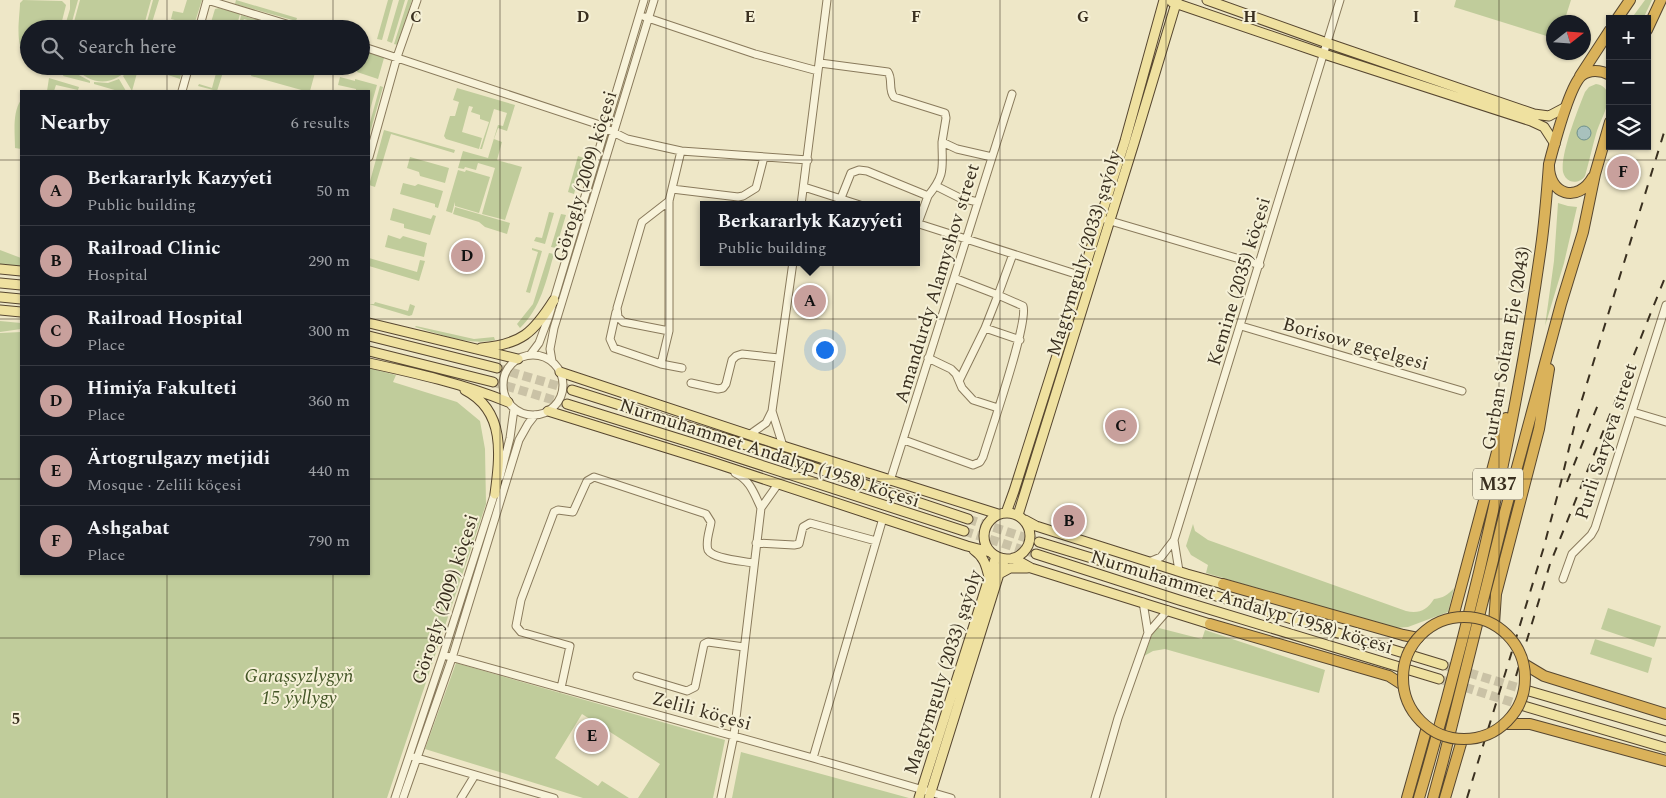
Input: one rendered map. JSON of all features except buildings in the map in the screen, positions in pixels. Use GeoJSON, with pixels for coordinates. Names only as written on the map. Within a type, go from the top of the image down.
{"type":"FeatureCollection","features":[{"type":"Feature","properties":{"kind":"highway"},"geometry":{"type":"LineString","coordinates":[[1620,15],[1630,0]]}},
{"type":"Feature","properties":{"kind":"highway"},"geometry":{"type":"LineString","coordinates":[[1651,21],[1661,0]]}},
{"type":"Feature","properties":{"kind":"highway","name":"Gurban Soltan Eje (2043)"},"geometry":{"type":"LineString","coordinates":[[1595,174],[1582,190],[1568,193],[1559,190],[1553,183],[1549,171],[1566,107],[1579,78],[1606,36]]}},
{"type":"Feature","properties":{"kind":"highway"},"geometry":{"type":"LineString","coordinates":[[1579,78],[1587,72],[1597,71],[1606,74]]}},
{"type":"Feature","properties":{"kind":"highway","name":"Gurban Soltan Eje (2043)"},"geometry":{"type":"LineString","coordinates":[[1433,798],[1505,512],[1561,304],[1583,232],[1595,174],[1606,136]]}},
{"type":"Feature","properties":{"kind":"highway","name":"Gurban Soltan Eje (2043)"},"geometry":{"type":"LineString","coordinates":[[1419,798],[1443,716],[1472,602],[1506,451],[1541,245],[1550,164]]}},
{"type":"Feature","properties":{"kind":"highway"},"geometry":{"type":"LineString","coordinates":[[1494,624],[1496,594],[1539,429],[1561,304]]}},
{"type":"Feature","properties":{"kind":"highway"},"geometry":{"type":"LineString","coordinates":[[1453,617],[1498,444],[1523,357]]}},
{"type":"Feature","properties":{"kind":"highway"},"geometry":{"type":"LineString","coordinates":[[1223,584],[1403,636],[1418,638]]}},
{"type":"Feature","properties":{"kind":"highway"},"geometry":{"type":"LineString","coordinates":[[1467,616],[1494,624],[1506,633],[1516,645],[1524,664],[1526,677],[1524,690],[1514,714],[1505,724],[1490,734],[1476,738],[1462,740],[1446,737],[1427,727],[1416,715],[1407,700],[1403,686],[1404,666],[1409,651],[1418,638],[1430,627],[1443,620],[1467,616]]}},
{"type":"Feature","properties":{"kind":"highway"},"geometry":{"type":"LineString","coordinates":[[1210,624],[1388,676],[1403,686]]}},
{"type":"Feature","properties":{"kind":"highway"},"geometry":{"type":"LineString","coordinates":[[1524,664],[1544,676],[1666,714]]}},
{"type":"Feature","properties":{"kind":"highway"},"geometry":{"type":"LineString","coordinates":[[1505,724],[1530,724],[1666,761]]}},
{"type":"Feature","properties":{"kind":"highway"},"geometry":{"type":"LineString","coordinates":[[1407,798],[1427,727]]}},
{"type":"Feature","properties":{"kind":"highway"},"geometry":{"type":"LineString","coordinates":[[1445,798],[1462,740]]}},
{"type":"Feature","properties":{"kind":"main road"},"geometry":{"type":"LineString","coordinates":[[1165,0],[1177,2],[1324,54],[1531,121],[1544,127],[1555,144]]}},
{"type":"Feature","properties":{"kind":"main road","name":"Magtymguly (2033) şaýoly"},"geometry":{"type":"LineString","coordinates":[[1002,514],[1014,491],[1125,141],[1165,0]]}},
{"type":"Feature","properties":{"kind":"main road"},"geometry":{"type":"LineString","coordinates":[[1207,0],[1534,114],[1550,116],[1566,107]]}},
{"type":"Feature","properties":{"kind":"main road","name":"Magtymguly (2033) şaýoly"},"geometry":{"type":"LineString","coordinates":[[1021,518],[1023,496],[1177,2]]}},
{"type":"Feature","properties":{"kind":"main road"},"geometry":{"type":"LineString","coordinates":[[0,269],[20,271]]}},
{"type":"Feature","properties":{"kind":"main road"},"geometry":{"type":"LineString","coordinates":[[0,283],[20,285]]}},
{"type":"Feature","properties":{"kind":"main road"},"geometry":{"type":"LineString","coordinates":[[0,297],[20,299]]}},
{"type":"Feature","properties":{"kind":"main road"},"geometry":{"type":"LineString","coordinates":[[469,348],[497,346],[522,338],[536,327],[554,300]]}},
{"type":"Feature","properties":{"kind":"main road"},"geometry":{"type":"LineString","coordinates":[[0,310],[20,312]]}},
{"type":"Feature","properties":{"kind":"main road"},"geometry":{"type":"LineString","coordinates":[[370,323],[518,359]]}},
{"type":"Feature","properties":{"kind":"main road"},"geometry":{"type":"LineString","coordinates":[[370,336],[497,368]]}},
{"type":"Feature","properties":{"kind":"main road"},"geometry":{"type":"LineString","coordinates":[[370,351],[492,382]]}},
{"type":"Feature","properties":{"kind":"main road"},"geometry":{"type":"LineString","coordinates":[[370,363],[453,384],[480,392],[511,405]]}},
{"type":"Feature","properties":{"kind":"main road"},"geometry":{"type":"LineString","coordinates":[[560,372],[890,481],[982,510],[1021,518],[1036,526],[1223,584]]}},
{"type":"Feature","properties":{"kind":"main road"},"geometry":{"type":"LineString","coordinates":[[453,384],[472,394],[481,403],[490,414],[496,429],[500,446],[495,494]]}},
{"type":"Feature","properties":{"kind":"main road","name":"Nurmuhammet Andalyp (1958) köçesi"},"geometry":{"type":"LineString","coordinates":[[572,390],[709,433],[968,519]]}},
{"type":"Feature","properties":{"kind":"main road","name":"Nurmuhammet Andalyp (1958) köçesi"},"geometry":{"type":"LineString","coordinates":[[567,404],[964,531]]}},
{"type":"Feature","properties":{"kind":"main road"},"geometry":{"type":"LineString","coordinates":[[548,411],[712,462],[1001,556],[1031,568],[1210,624]]}},
{"type":"Feature","properties":{"kind":"main road"},"geometry":{"type":"LineString","coordinates":[[709,433],[749,435]]}},
{"type":"Feature","properties":{"kind":"main road"},"geometry":{"type":"LineString","coordinates":[[699,445],[712,462]]}},
{"type":"Feature","properties":{"kind":"main road"},"geometry":{"type":"LineString","coordinates":[[782,446],[805,465]]}},
{"type":"Feature","properties":{"kind":"main road"},"geometry":{"type":"LineString","coordinates":[[778,484],[802,479]]}},
{"type":"Feature","properties":{"kind":"main road"},"geometry":{"type":"LineString","coordinates":[[982,510],[1004,506],[1014,491]]}},
{"type":"Feature","properties":{"kind":"main road"},"geometry":{"type":"LineString","coordinates":[[1023,496],[1027,514],[1036,526]]}},
{"type":"Feature","properties":{"kind":"main road"},"geometry":{"type":"LineString","coordinates":[[1002,514],[992,518],[985,531],[984,538],[1001,556],[1020,555],[1026,550],[1030,535],[1021,518]]}},
{"type":"Feature","properties":{"kind":"main road","name":"Nurmuhammet Andalyp (1958) köçesi"},"geometry":{"type":"LineString","coordinates":[[1039,542],[1443,664]]}},
{"type":"Feature","properties":{"kind":"main road"},"geometry":{"type":"LineString","coordinates":[[967,546],[981,555],[986,564],[989,580]]}},
{"type":"Feature","properties":{"kind":"main road","name":"Nurmuhammet Andalyp (1958) köçesi"},"geometry":{"type":"LineString","coordinates":[[1036,554],[1439,679]]}},
{"type":"Feature","properties":{"kind":"main road","name":"Magtymguly (2033) şaýoly"},"geometry":{"type":"LineString","coordinates":[[925,794],[999,574],[1001,556]]}},
{"type":"Feature","properties":{"kind":"main road","name":"Magtymguly (2033) şaýoly"},"geometry":{"type":"LineString","coordinates":[[925,794],[989,580],[1001,556]]}},
{"type":"Feature","properties":{"kind":"main road"},"geometry":{"type":"LineString","coordinates":[[999,574],[1010,568],[1031,568]]}},
{"type":"Feature","properties":{"kind":"main road"},"geometry":{"type":"LineString","coordinates":[[1183,573],[1201,590],[1223,584]]}},
{"type":"Feature","properties":{"kind":"main road"},"geometry":{"type":"LineString","coordinates":[[1183,615],[1199,606],[1210,624]]}},
{"type":"Feature","properties":{"kind":"main road"},"geometry":{"type":"LineString","coordinates":[[1529,690],[1666,731]]}},
{"type":"Feature","properties":{"kind":"main road"},"geometry":{"type":"LineString","coordinates":[[1524,706],[1666,748]]}},
{"type":"Feature","properties":{"kind":"street"},"geometry":{"type":"LineString","coordinates":[[201,20],[207,0],[273,20]]}},
{"type":"Feature","properties":{"kind":"street"},"geometry":{"type":"LineString","coordinates":[[370,153],[397,57],[417,0]]}},
{"type":"Feature","properties":{"kind":"street","name":"Görogly (2009) köçesi"},"geometry":{"type":"LineString","coordinates":[[530,355],[535,350],[543,334],[554,300],[644,0]]}},
{"type":"Feature","properties":{"kind":"street","name":"Görogly (2009) köçesi"},"geometry":{"type":"LineString","coordinates":[[552,361],[550,349],[554,328],[654,0]]}},
{"type":"Feature","properties":{"kind":"street"},"geometry":{"type":"LineString","coordinates":[[802,201],[827,0]]}},
{"type":"Feature","properties":{"kind":"street","name":"Kemine (2035) köçesi"},"geometry":{"type":"LineString","coordinates":[[1183,573],[1174,540],[1340,0]]}},
{"type":"Feature","properties":{"kind":"street"},"geometry":{"type":"LineString","coordinates":[[640,15],[755,54],[819,67],[888,72],[891,92],[894,97],[945,113],[946,118],[942,142],[943,167],[936,186],[928,196],[920,216]]}},
{"type":"Feature","properties":{"kind":"street"},"geometry":{"type":"LineString","coordinates":[[370,49],[606,128],[627,138],[681,151],[808,160]]}},
{"type":"Feature","properties":{"kind":"street"},"geometry":{"type":"LineString","coordinates":[[182,90],[186,75]]}},
{"type":"Feature","properties":{"kind":"street","name":"Amandurdy Alamyshov street"},"geometry":{"type":"LineString","coordinates":[[890,481],[1012,94]]}},
{"type":"Feature","properties":{"kind":"street"},"geometry":{"type":"LineString","coordinates":[[942,142],[957,149],[992,157]]}},
{"type":"Feature","properties":{"kind":"street"},"geometry":{"type":"LineString","coordinates":[[661,364],[669,332],[670,201],[681,151]]}},
{"type":"Feature","properties":{"kind":"street"},"geometry":{"type":"LineString","coordinates":[[672,189],[743,196],[756,188],[764,157]]}},
{"type":"Feature","properties":{"kind":"street"},"geometry":{"type":"LineString","coordinates":[[841,198],[851,173],[858,170],[867,171],[928,196]]}},
{"type":"Feature","properties":{"kind":"street"},"geometry":{"type":"LineString","coordinates":[[804,186],[849,201]]}},
{"type":"Feature","properties":{"kind":"street"},"geometry":{"type":"LineString","coordinates":[[936,186],[960,198],[978,202]]}},
{"type":"Feature","properties":{"kind":"street"},"geometry":{"type":"LineString","coordinates":[[670,201],[642,222],[610,339],[614,348],[661,364],[682,368]]}},
{"type":"Feature","properties":{"kind":"street"},"geometry":{"type":"LineString","coordinates":[[1100,218],[1260,265]]}},
{"type":"Feature","properties":{"kind":"street"},"geometry":{"type":"LineString","coordinates":[[920,224],[1082,276]]}},
{"type":"Feature","properties":{"kind":"street"},"geometry":{"type":"LineString","coordinates":[[959,380],[984,328],[1013,254]]}},
{"type":"Feature","properties":{"kind":"street"},"geometry":{"type":"LineString","coordinates":[[782,446],[772,411],[792,266]]}},
{"type":"Feature","properties":{"kind":"street"},"geometry":{"type":"LineString","coordinates":[[904,440],[973,465],[980,462],[1020,340],[1024,309],[1019,304],[954,278]]}},
{"type":"Feature","properties":{"kind":"street","name":"Purli Saryeva street"},"geometry":{"type":"LineString","coordinates":[[1563,579],[1572,554],[1595,528],[1666,305]]}},
{"type":"Feature","properties":{"kind":"street"},"geometry":{"type":"LineString","coordinates":[[617,308],[618,317],[623,322],[669,332]]}},
{"type":"Feature","properties":{"kind":"street","name":"Borisow geçelgesi"},"geometry":{"type":"LineString","coordinates":[[1240,326],[1462,391]]}},
{"type":"Feature","properties":{"kind":"street"},"geometry":{"type":"LineString","coordinates":[[984,328],[1020,340]]}},
{"type":"Feature","properties":{"kind":"street"},"geometry":{"type":"LineString","coordinates":[[691,383],[723,388],[726,384],[732,360],[742,354],[779,358]]}},
{"type":"Feature","properties":{"kind":"street"},"geometry":{"type":"LineString","coordinates":[[530,355],[544,357],[552,361],[560,372],[563,385],[562,394],[558,402],[548,411],[535,415],[522,413],[511,405],[503,390],[504,376],[508,368],[518,359],[530,355]]}},
{"type":"Feature","properties":{"kind":"street"},"geometry":{"type":"LineString","coordinates":[[928,358],[951,369],[962,388],[973,400],[998,408]]}},
{"type":"Feature","properties":{"kind":"street","name":"Görogly (2009) köçesi"},"geometry":{"type":"LineString","coordinates":[[395,798],[444,655],[495,494],[510,438],[511,405]]}},
{"type":"Feature","properties":{"kind":"street","name":"Nurmuhammet Andalyp (1958) köçesi"},"geometry":{"type":"LineString","coordinates":[[749,435],[766,423],[772,411]]}},
{"type":"Feature","properties":{"kind":"street"},"geometry":{"type":"LineString","coordinates":[[1633,412],[1666,422]]}},
{"type":"Feature","properties":{"kind":"street","name":"Görogly (2009) köçesi"},"geometry":{"type":"LineString","coordinates":[[403,798],[452,658],[519,440],[535,415]]}},
{"type":"Feature","properties":{"kind":"street"},"geometry":{"type":"LineString","coordinates":[[712,462],[743,477],[751,487],[761,508]]}},
{"type":"Feature","properties":{"kind":"street"},"geometry":{"type":"LineString","coordinates":[[561,688],[570,646],[521,632],[516,626],[516,620],[521,600],[554,512],[558,510],[573,512],[586,481],[590,478],[594,477],[706,514],[712,522],[707,543],[708,550],[714,556],[753,563]]}},
{"type":"Feature","properties":{"kind":"street"},"geometry":{"type":"LineString","coordinates":[[721,798],[734,736],[761,508],[778,484]]}},
{"type":"Feature","properties":{"kind":"street"},"geometry":{"type":"LineString","coordinates":[[813,758],[883,518]]}},
{"type":"Feature","properties":{"kind":"street"},"geometry":{"type":"LineString","coordinates":[[756,543],[794,546],[799,544],[803,527],[810,523],[876,541]]}},
{"type":"Feature","properties":{"kind":"street","name":"Nurmuhammet Andalyp (1958) köçesi"},"geometry":{"type":"LineString","coordinates":[[1148,562],[1161,557],[1174,540]]}},
{"type":"Feature","properties":{"kind":"street"},"geometry":{"type":"LineString","coordinates":[[1095,798],[1118,718],[1148,633],[1143,602]]}},
{"type":"Feature","properties":{"kind":"street","name":"Nurmuhammet Andalyp (1958) köçesi"},"geometry":{"type":"LineString","coordinates":[[1148,633],[1168,610]]}},
{"type":"Feature","properties":{"kind":"street"},"geometry":{"type":"LineString","coordinates":[[637,676],[687,691],[691,690],[695,687],[704,644],[708,642],[744,647]]}},
{"type":"Feature","properties":{"kind":"street","name":"Zelili köçesi"},"geometry":{"type":"LineString","coordinates":[[444,655],[813,758],[925,794],[951,798]]}},
{"type":"Feature","properties":{"kind":"street"},"geometry":{"type":"LineString","coordinates":[[409,756],[554,798]]}},
{"type":"Feature","properties":{"kind":"street"},"geometry":{"type":"LineString","coordinates":[[461,798],[475,775]]}},
{"type":"Feature","properties":{"kind":"green space"},"geometry":{"type":"Polygon","coordinates":[[[23,0],[62,1],[66,5],[62,20],[20,20],[20,44],[18,33],[20,3],[23,0]]]}},
{"type":"Feature","properties":{"kind":"green space"},"geometry":{"type":"Polygon","coordinates":[[[70,0],[78,0],[72,20],[67,20],[70,0]]]}},
{"type":"Feature","properties":{"kind":"green space"},"geometry":{"type":"Polygon","coordinates":[[[80,0],[151,0],[145,20],[74,20],[80,0]]]}},
{"type":"Feature","properties":{"kind":"green space"},"geometry":{"type":"Polygon","coordinates":[[[153,0],[159,0],[153,20],[147,20],[153,0]]]}},
{"type":"Feature","properties":{"kind":"green space"},"geometry":{"type":"Polygon","coordinates":[[[187,0],[202,0],[196,20],[171,19],[173,11],[183,13],[187,0]]]}},
{"type":"Feature","properties":{"kind":"green space"},"geometry":{"type":"Polygon","coordinates":[[[236,0],[297,18],[296,20],[292,20],[235,4],[236,0]]]}},
{"type":"Feature","properties":{"kind":"green space"},"geometry":{"type":"Polygon","coordinates":[[[388,0],[393,0],[382,40],[377,39],[388,0]]]}},
{"type":"Feature","properties":{"kind":"green space"},"geometry":{"type":"Polygon","coordinates":[[[399,0],[405,0],[392,43],[387,41],[399,0]]]}},
{"type":"Feature","properties":{"kind":"green space"},"geometry":{"type":"Polygon","coordinates":[[[408,0],[412,0],[398,45],[394,44],[408,0]]]}},
{"type":"Feature","properties":{"kind":"green space"},"geometry":{"type":"Polygon","coordinates":[[[1456,0],[1571,0],[1566,15],[1546,15],[1546,36],[1454,7],[1456,0]]]}},
{"type":"Feature","properties":{"kind":"green space"},"geometry":{"type":"Polygon","coordinates":[[[1645,0],[1652,0],[1645,15],[1634,15],[1645,0]]]}},
{"type":"Feature","properties":{"kind":"green space"},"geometry":{"type":"Polygon","coordinates":[[[219,8],[240,14],[238,20],[212,20],[215,9],[219,8]]]}},
{"type":"Feature","properties":{"kind":"green space"},"geometry":{"type":"Polygon","coordinates":[[[241,15],[258,20],[244,19],[240,20],[241,15]]]}},
{"type":"Feature","properties":{"kind":"green space"},"geometry":{"type":"Polygon","coordinates":[[[370,52],[384,58],[378,79],[366,75],[370,75],[370,52]]]}},
{"type":"Feature","properties":{"kind":"green space"},"geometry":{"type":"Polygon","coordinates":[[[79,75],[90,81],[90,83],[63,76],[79,75]]]}},
{"type":"Feature","properties":{"kind":"green space"},"geometry":{"type":"Polygon","coordinates":[[[84,75],[121,75],[110,81],[94,80],[84,75]]]}},
{"type":"Feature","properties":{"kind":"green space"},"geometry":{"type":"Polygon","coordinates":[[[136,75],[132,90],[131,90],[123,76],[136,75]]]}},
{"type":"Feature","properties":{"kind":"green space"},"geometry":{"type":"Polygon","coordinates":[[[168,75],[181,75],[180,79],[168,75]]]}},
{"type":"Feature","properties":{"kind":"green space"},"geometry":{"type":"Polygon","coordinates":[[[216,75],[222,75],[217,90],[198,86],[199,84],[212,88],[216,75]]]}},
{"type":"Feature","properties":{"kind":"green space"},"geometry":{"type":"Polygon","coordinates":[[[314,75],[310,90],[301,90],[251,76],[314,75]]]}},
{"type":"Feature","properties":{"kind":"green space"},"geometry":{"type":"Polygon","coordinates":[[[340,77],[377,85],[370,110],[370,90],[356,90],[338,85],[340,77]]]}},
{"type":"Feature","properties":{"kind":"green space"},"geometry":{"type":"Polygon","coordinates":[[[49,78],[79,87],[78,90],[56,85],[54,90],[47,90],[49,78]]]}},
{"type":"Feature","properties":{"kind":"green space"},"geometry":{"type":"Polygon","coordinates":[[[119,79],[125,90],[115,90],[94,84],[94,82],[108,83],[119,79]]]}},
{"type":"Feature","properties":{"kind":"green space"},"geometry":{"type":"Polygon","coordinates":[[[1596,84],[1603,86],[1606,90],[1606,109],[1596,134],[1585,176],[1576,182],[1572,182],[1566,178],[1563,172],[1564,155],[1574,120],[1585,92],[1589,87],[1596,84]]]}},
{"type":"Feature","properties":{"kind":"green space"},"geometry":{"type":"Polygon","coordinates":[[[380,86],[383,87],[370,132],[370,122],[380,86]]]}},
{"type":"Feature","properties":{"kind":"green space"},"geometry":{"type":"Polygon","coordinates":[[[457,88],[515,105],[507,131],[498,128],[494,139],[502,142],[497,160],[522,167],[505,220],[482,214],[495,168],[478,163],[476,170],[465,167],[464,169],[458,168],[463,151],[488,158],[498,125],[503,126],[507,113],[494,109],[482,149],[480,149],[489,122],[480,119],[480,115],[471,112],[473,107],[469,106],[462,132],[482,138],[479,149],[446,139],[444,136],[450,116],[455,116],[459,102],[453,100],[457,88]]]}},
{"type":"Feature","properties":{"kind":"green space"},"geometry":{"type":"Polygon","coordinates":[[[20,102],[20,149],[15,148],[15,117],[20,102]]]}},
{"type":"Feature","properties":{"kind":"green space"},"geometry":{"type":"Polygon","coordinates":[[[384,130],[455,150],[454,153],[391,134],[375,187],[370,185],[384,130]]]}},
{"type":"Feature","properties":{"kind":"green space"},"geometry":{"type":"Polygon","coordinates":[[[578,156],[584,158],[574,194],[568,192],[578,156]]]}},
{"type":"Feature","properties":{"kind":"green space"},"geometry":{"type":"Polygon","coordinates":[[[410,157],[449,168],[445,183],[420,176],[419,172],[407,168],[410,157]]]}},
{"type":"Feature","properties":{"kind":"green space"},"geometry":{"type":"Polygon","coordinates":[[[458,170],[465,172],[466,170],[490,177],[479,213],[455,206],[455,202],[452,213],[446,211],[458,170]]]}},
{"type":"Feature","properties":{"kind":"green space"},"geometry":{"type":"Polygon","coordinates":[[[403,183],[415,186],[418,184],[443,191],[438,208],[435,207],[435,204],[400,194],[403,183]]]}},
{"type":"Feature","properties":{"kind":"green space"},"geometry":{"type":"Polygon","coordinates":[[[1558,203],[1577,207],[1564,263],[1545,326],[1554,261],[1558,203]]]}},
{"type":"Feature","properties":{"kind":"green space"},"geometry":{"type":"Polygon","coordinates":[[[455,207],[510,223],[507,234],[485,227],[479,222],[453,214],[455,207]]]}},
{"type":"Feature","properties":{"kind":"green space"},"geometry":{"type":"Polygon","coordinates":[[[393,208],[431,219],[433,215],[436,216],[430,235],[404,228],[404,224],[390,220],[393,208]]]}},
{"type":"Feature","properties":{"kind":"green space"},"geometry":{"type":"Polygon","coordinates":[[[549,212],[554,213],[545,244],[534,241],[536,237],[542,238],[549,212]]]}},
{"type":"Feature","properties":{"kind":"green space"},"geometry":{"type":"Polygon","coordinates":[[[561,214],[566,215],[556,248],[551,247],[561,214]]]}},
{"type":"Feature","properties":{"kind":"green space"},"geometry":{"type":"Polygon","coordinates":[[[388,235],[400,239],[403,236],[427,243],[424,257],[385,247],[388,235]]]}},
{"type":"Feature","properties":{"kind":"green space"},"geometry":{"type":"Polygon","coordinates":[[[532,248],[542,251],[530,293],[526,292],[538,252],[532,250],[532,248]]]}},
{"type":"Feature","properties":{"kind":"green space"},"geometry":{"type":"Polygon","coordinates":[[[0,250],[20,258],[20,267],[0,265],[0,250]]]}},
{"type":"Feature","properties":{"kind":"green space"},"geometry":{"type":"Polygon","coordinates":[[[549,253],[554,254],[542,294],[533,312],[520,328],[517,324],[533,304],[549,253]]]}},
{"type":"Feature","properties":{"kind":"green space"},"geometry":{"type":"Polygon","coordinates":[[[370,258],[417,272],[420,260],[425,261],[419,281],[370,266],[370,258]]]}},
{"type":"Feature","properties":{"kind":"green space"},"geometry":{"type":"Polygon","coordinates":[[[375,302],[408,311],[410,304],[415,306],[412,315],[409,316],[370,304],[375,302]]]}},
{"type":"Feature","properties":{"kind":"green space"},"geometry":{"type":"Polygon","coordinates":[[[0,321],[20,323],[20,329],[0,332],[0,321]]]}},
{"type":"Feature","properties":{"kind":"green space"},"geometry":{"type":"Polygon","coordinates":[[[416,326],[474,339],[494,337],[495,340],[465,340],[444,336],[416,326]]]}},
{"type":"Feature","properties":{"kind":"green space","name":"Garaşsyzlygyň 15 ýyllygy"},"geometry":{"type":"Polygon","coordinates":[[[20,332],[20,575],[370,575],[370,368],[396,375],[393,382],[457,402],[480,421],[485,449],[486,504],[387,798],[0,798],[0,333],[20,332]]]}},
{"type":"Feature","properties":{"kind":"green space"},"geometry":{"type":"Polygon","coordinates":[[[1193,524],[1195,531],[1208,540],[1406,611],[1415,612],[1422,610],[1434,599],[1445,596],[1454,588],[1448,612],[1408,627],[1395,628],[1206,573],[1208,565],[1191,555],[1186,546],[1193,524]]]}},
{"type":"Feature","properties":{"kind":"green space"},"geometry":{"type":"Polygon","coordinates":[[[1608,608],[1661,626],[1654,647],[1601,629],[1608,608]]]}},
{"type":"Feature","properties":{"kind":"green space"},"geometry":{"type":"Polygon","coordinates":[[[1155,627],[1202,639],[1205,630],[1325,670],[1319,693],[1165,649],[1153,651],[1144,656],[1155,627]]]}},
{"type":"Feature","properties":{"kind":"green space"},"geometry":{"type":"Polygon","coordinates":[[[1595,639],[1652,658],[1648,673],[1590,654],[1595,639]]]}},
{"type":"Feature","properties":{"kind":"green space"},"geometry":{"type":"Polygon","coordinates":[[[456,663],[725,740],[713,798],[638,798],[660,764],[582,714],[555,758],[598,786],[602,781],[629,798],[583,798],[425,749],[456,663]]]}},
{"type":"Feature","properties":{"kind":"green space"},"geometry":{"type":"Polygon","coordinates":[[[741,752],[909,798],[732,798],[741,752]]]}},
{"type":"Feature","properties":{"kind":"water"},"geometry":{"type":"Polygon","coordinates":[[[1581,126],[1587,126],[1591,133],[1587,140],[1581,140],[1577,136],[1577,130],[1581,126]]]}},
{"type":"Feature","properties":{"kind":"tunnel"},"geometry":{"type":"LineString","coordinates":[[497,368],[572,390]]}},
{"type":"Feature","properties":{"kind":"tunnel"},"geometry":{"type":"LineString","coordinates":[[493,382],[567,404]]}},
{"type":"Feature","properties":{"kind":"tunnel"},"geometry":{"type":"LineString","coordinates":[[968,519],[1039,542]]}},
{"type":"Feature","properties":{"kind":"tunnel"},"geometry":{"type":"LineString","coordinates":[[964,531],[1036,554]]}},
{"type":"Feature","properties":{"kind":"tunnel"},"geometry":{"type":"LineString","coordinates":[[1443,665],[1529,691]]}},
{"type":"Feature","properties":{"kind":"tunnel"},"geometry":{"type":"LineString","coordinates":[[1439,679],[1524,706]]}},
{"type":"Feature","properties":{"kind":"railway"},"geometry":{"type":"LineString","coordinates":[[1467,798],[1543,550],[1576,419],[1666,126]]}},
{"type":"Feature","properties":{"kind":"railway"},"geometry":{"type":"LineString","coordinates":[[1516,676],[1550,564],[1666,275]]}},
{"type":"Feature","properties":{"kind":"railway"},"geometry":{"type":"LineString","coordinates":[[1567,482],[1599,402]]}},
{"type":"Feature","properties":{"kind":"place","name":"Ashgabat"},"geometry":{"type":"Point","coordinates":[1623,172]}},
{"type":"Feature","properties":{"kind":"place","name":"Himiýa Fakulteti"},"geometry":{"type":"Point","coordinates":[467,256]}},
{"type":"Feature","properties":{"kind":"place","name":"Berkararlyk Kazyýeti"},"geometry":{"type":"Point","coordinates":[810,301]}},
{"type":"Feature","properties":{"kind":"place","name":"Railroad Hospital"},"geometry":{"type":"Point","coordinates":[1121,426]}},
{"type":"Feature","properties":{"kind":"place","name":"Railroad Clinic"},"geometry":{"type":"Point","coordinates":[1069,521]}},
{"type":"Feature","properties":{"kind":"place","name":"Ärtogrulgazy metjidi"},"geometry":{"type":"Point","coordinates":[592,736]}}]}
